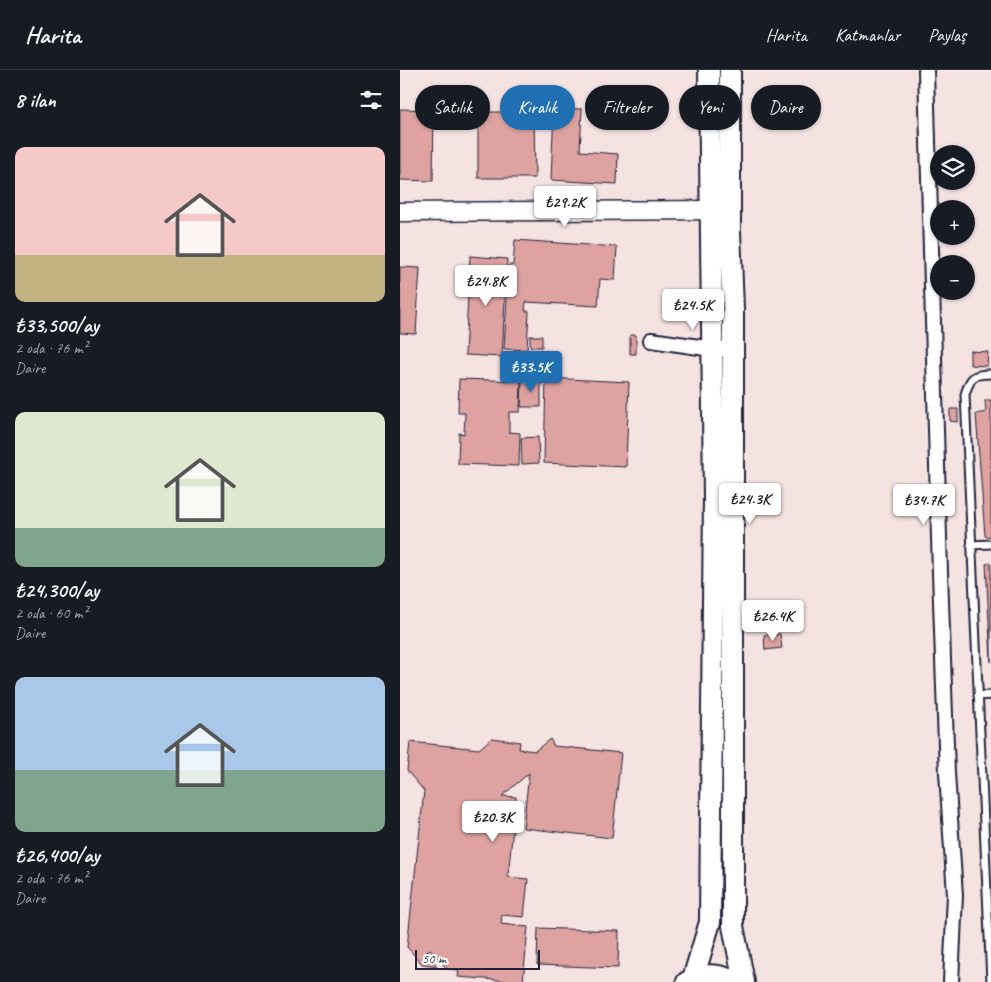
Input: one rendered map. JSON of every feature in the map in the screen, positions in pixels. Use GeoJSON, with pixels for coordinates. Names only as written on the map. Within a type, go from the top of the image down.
{"type":"FeatureCollection","features":[{"type":"Feature","properties":{"kind":"main road"},"geometry":{"type":"LineString","coordinates":[[709,70],[710,210],[723,349],[733,926],[744,982]]}},
{"type":"Feature","properties":{"kind":"main road"},"geometry":{"type":"LineString","coordinates":[[690,980],[710,922],[723,349],[731,210],[730,70]]}},
{"type":"Feature","properties":{"kind":"main road"},"geometry":{"type":"LineString","coordinates":[[690,980],[710,974],[724,976],[735,982]]}},
{"type":"Feature","properties":{"kind":"street"},"geometry":{"type":"LineString","coordinates":[[926,70],[939,563],[947,773],[955,895],[951,982]]}},
{"type":"Feature","properties":{"kind":"street"},"geometry":{"type":"LineString","coordinates":[[400,212],[731,210]]}},
{"type":"Feature","properties":{"kind":"street"},"geometry":{"type":"LineString","coordinates":[[651,340],[723,349]]}},
{"type":"Feature","properties":{"kind":"lane"},"geometry":{"type":"LineString","coordinates":[[991,374],[978,374],[970,379],[965,394],[978,696],[988,844],[991,982]]}},
{"type":"Feature","properties":{"kind":"lane"},"geometry":{"type":"LineString","coordinates":[[972,545],[991,544]]}},
{"type":"Feature","properties":{"kind":"lane"},"geometry":{"type":"LineString","coordinates":[[978,696],[991,695]]}},
{"type":"Feature","properties":{"kind":"building"},"geometry":{"type":"Polygon","coordinates":[[[400,109],[415,109],[415,130],[434,130],[433,181],[400,180],[400,109]]]}},
{"type":"Feature","properties":{"kind":"building"},"geometry":{"type":"Polygon","coordinates":[[[575,109],[582,109],[580,151],[618,154],[617,184],[551,180],[553,130],[575,130],[575,109]]]}},
{"type":"Feature","properties":{"kind":"building"},"geometry":{"type":"Polygon","coordinates":[[[490,112],[500,112],[500,130],[534,130],[535,178],[478,178],[478,130],[490,130],[490,112]]]}},
{"type":"Feature","properties":{"kind":"building"},"geometry":{"type":"Polygon","coordinates":[[[515,240],[617,247],[615,280],[600,279],[598,306],[526,302],[525,311],[529,311],[527,350],[504,349],[509,265],[513,265],[515,240]]]}},
{"type":"Feature","properties":{"kind":"building"},"geometry":{"type":"Polygon","coordinates":[[[470,256],[507,259],[502,357],[465,355],[470,256]]]}},
{"type":"Feature","properties":{"kind":"building"},"geometry":{"type":"Polygon","coordinates":[[[400,267],[420,268],[416,334],[400,333],[400,267]]]}},
{"type":"Feature","properties":{"kind":"building"},"geometry":{"type":"Polygon","coordinates":[[[630,335],[636,335],[636,354],[630,354],[630,335]]]}},
{"type":"Feature","properties":{"kind":"building"},"geometry":{"type":"Polygon","coordinates":[[[530,336],[542,336],[542,347],[530,347],[530,336]]]}},
{"type":"Feature","properties":{"kind":"building"},"geometry":{"type":"Polygon","coordinates":[[[970,351],[988,352],[987,366],[970,365],[970,351]]]}},
{"type":"Feature","properties":{"kind":"building"},"geometry":{"type":"Polygon","coordinates":[[[546,378],[629,382],[626,467],[544,463],[546,378]]]}},
{"type":"Feature","properties":{"kind":"building"},"geometry":{"type":"Polygon","coordinates":[[[459,379],[521,381],[520,412],[509,412],[509,432],[520,433],[519,466],[458,464],[459,433],[464,434],[465,413],[458,413],[459,379]]]}},
{"type":"Feature","properties":{"kind":"building"},"geometry":{"type":"Polygon","coordinates":[[[522,379],[541,379],[541,407],[521,407],[522,379]]]}},
{"type":"Feature","properties":{"kind":"building"},"geometry":{"type":"Polygon","coordinates":[[[985,400],[991,400],[991,537],[985,536],[976,414],[986,412],[985,400]]]}},
{"type":"Feature","properties":{"kind":"building"},"geometry":{"type":"Polygon","coordinates":[[[950,409],[958,409],[958,422],[950,421],[950,409]]]}},
{"type":"Feature","properties":{"kind":"building"},"geometry":{"type":"Polygon","coordinates":[[[538,437],[539,463],[522,464],[521,438],[538,437]]]}},
{"type":"Feature","properties":{"kind":"building"},"geometry":{"type":"Polygon","coordinates":[[[991,563],[991,662],[986,564],[991,563]]]}},
{"type":"Feature","properties":{"kind":"building"},"geometry":{"type":"Polygon","coordinates":[[[780,634],[782,648],[765,650],[764,635],[780,634]]]}},
{"type":"Feature","properties":{"kind":"building"},"geometry":{"type":"Polygon","coordinates":[[[492,738],[520,742],[519,749],[535,751],[550,739],[554,746],[621,753],[612,838],[523,828],[529,773],[502,796],[516,797],[508,877],[528,879],[524,917],[502,915],[501,924],[528,927],[523,982],[458,977],[459,970],[447,969],[430,949],[426,953],[437,966],[422,964],[407,947],[424,791],[407,771],[410,742],[479,749],[492,738]]]}},
{"type":"Feature","properties":{"kind":"building"},"geometry":{"type":"Polygon","coordinates":[[[538,928],[619,931],[618,968],[537,965],[538,928]]]}}]}
